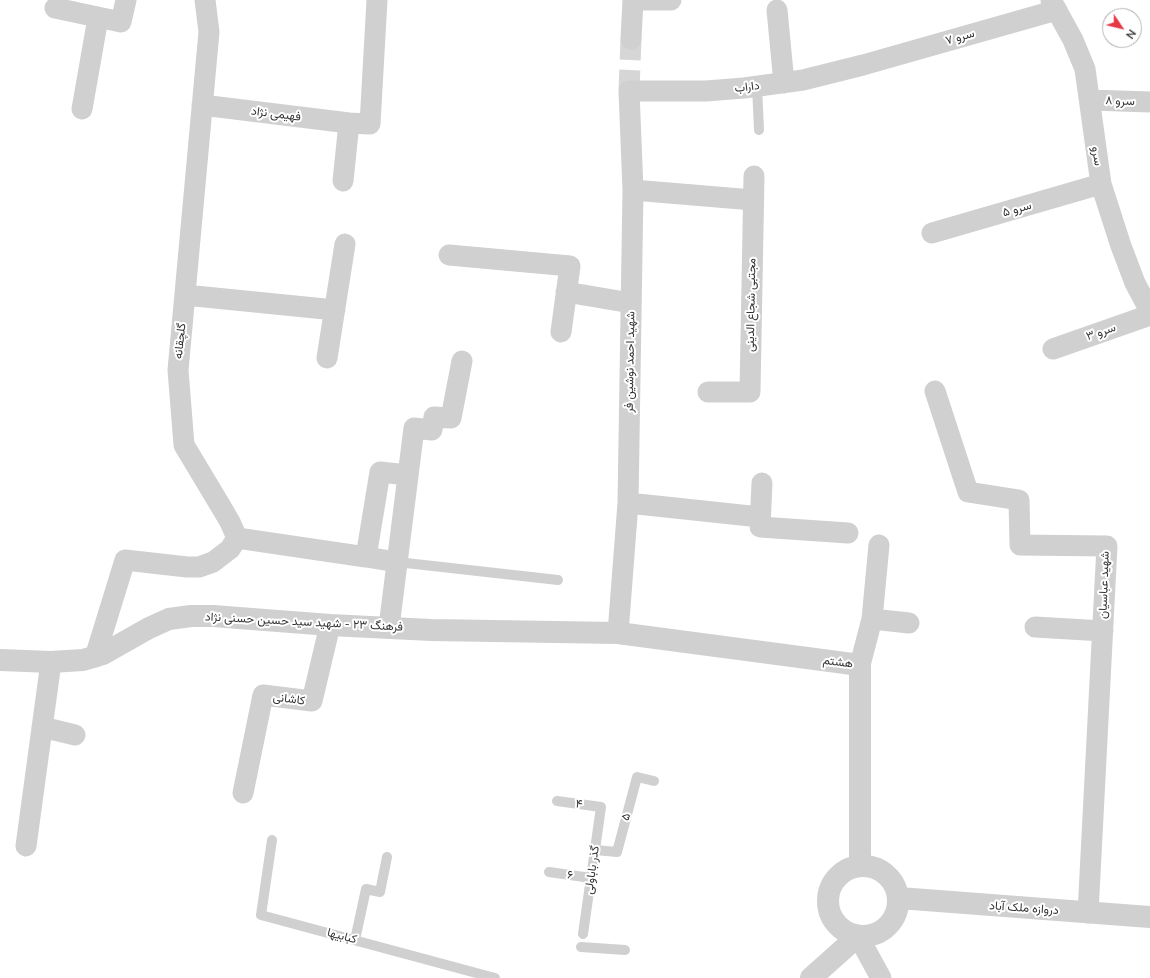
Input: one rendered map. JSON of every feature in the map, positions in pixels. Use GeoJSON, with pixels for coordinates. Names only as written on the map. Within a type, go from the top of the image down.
{"type":"FeatureCollection","features":[{"type":"Feature","properties":{"kind":"street"},"geometry":{"type":"LineString","coordinates":[[55,8],[121,22],[126,0]]}},
{"type":"Feature","properties":{"kind":"street","name":"گلچقانه"},"geometry":{"type":"LineString","coordinates":[[205,0],[209,32],[178,370],[184,445],[227,516],[236,538]]}},
{"type":"Feature","properties":{"kind":"street","name":"فهیمی نژاد"},"geometry":{"type":"LineString","coordinates":[[202,105],[349,123],[370,124],[378,0]]}},
{"type":"Feature","properties":{"kind":"street"},"geometry":{"type":"LineString","coordinates":[[632,39],[633,0],[671,0]]}},
{"type":"Feature","properties":{"kind":"street","name":"سرو ۷"},"geometry":{"type":"LineString","coordinates":[[863,65],[1054,5]]}},
{"type":"Feature","properties":{"kind":"street","name":"سرو"},"geometry":{"type":"LineString","coordinates":[[1054,5],[1080,54],[1085,69],[1101,184],[1121,246],[1135,283],[1150,311]]}},
{"type":"Feature","properties":{"kind":"street"},"geometry":{"type":"LineString","coordinates":[[777,10],[784,83]]}},
{"type":"Feature","properties":{"kind":"street"},"geometry":{"type":"LineString","coordinates":[[82,109],[98,18]]}},
{"type":"Feature","properties":{"kind":"street","name":"داراب"},"geometry":{"type":"LineString","coordinates":[[629,91],[706,91],[784,83],[803,80],[863,65]]}},
{"type":"Feature","properties":{"kind":"street","name":"شهید احمد نوشین فر"},"geometry":{"type":"LineString","coordinates":[[618,633],[628,503],[632,190],[629,91]]}},
{"type":"Feature","properties":{"kind":"street","name":"سرو ۸"},"geometry":{"type":"LineString","coordinates":[[1090,100],[1150,102]]}},
{"type":"Feature","properties":{"kind":"street"},"geometry":{"type":"LineString","coordinates":[[343,181],[349,123]]}},
{"type":"Feature","properties":{"kind":"street","name":"مجتبی شجاع الدینی"},"geometry":{"type":"LineString","coordinates":[[708,392],[750,392],[754,176]]}},
{"type":"Feature","properties":{"kind":"street","name":"سرو ۵"},"geometry":{"type":"LineString","coordinates":[[932,233],[1101,184]]}},
{"type":"Feature","properties":{"kind":"street"},"geometry":{"type":"LineString","coordinates":[[632,190],[753,200]]}},
{"type":"Feature","properties":{"kind":"street"},"geometry":{"type":"LineString","coordinates":[[327,358],[345,244]]}},
{"type":"Feature","properties":{"kind":"street"},"geometry":{"type":"LineString","coordinates":[[449,255],[570,266],[561,332]]}},
{"type":"Feature","properties":{"kind":"street"},"geometry":{"type":"LineString","coordinates":[[566,292],[631,303]]}},
{"type":"Feature","properties":{"kind":"street"},"geometry":{"type":"LineString","coordinates":[[185,295],[335,310]]}},
{"type":"Feature","properties":{"kind":"street","name":"سرو ۳"},"geometry":{"type":"LineString","coordinates":[[1052,350],[1150,315]]}},
{"type":"Feature","properties":{"kind":"street"},"geometry":{"type":"LineString","coordinates":[[389,627],[414,428],[432,430],[434,417],[451,418],[462,361]]}},
{"type":"Feature","properties":{"kind":"street","name":"شهید عباسیان"},"geometry":{"type":"LineString","coordinates":[[936,391],[968,492],[1019,500],[1020,545],[1107,546],[1088,912]]}},
{"type":"Feature","properties":{"kind":"street"},"geometry":{"type":"LineString","coordinates":[[366,557],[380,472],[408,475]]}},
{"type":"Feature","properties":{"kind":"street"},"geometry":{"type":"LineString","coordinates":[[762,483],[760,527],[848,533]]}},
{"type":"Feature","properties":{"kind":"street"},"geometry":{"type":"LineString","coordinates":[[628,503],[760,517]]}},
{"type":"Feature","properties":{"kind":"street"},"geometry":{"type":"LineString","coordinates":[[95,657],[125,560],[199,567],[213,562],[230,549],[236,538],[397,562]]}},
{"type":"Feature","properties":{"kind":"street"},"geometry":{"type":"LineString","coordinates":[[860,665],[872,619],[879,545]]}},
{"type":"Feature","properties":{"kind":"street","name":"فرهنگ ۲۳ - شهید سید حسین حسنی نژاد"},"geometry":{"type":"LineString","coordinates":[[0,660],[51,662],[83,660],[103,654],[149,628],[169,619],[191,616],[213,616],[330,625],[431,630],[618,633]]}},
{"type":"Feature","properties":{"kind":"street"},"geometry":{"type":"LineString","coordinates":[[872,619],[909,623]]}},
{"type":"Feature","properties":{"kind":"street","name":"کاشانی"},"geometry":{"type":"LineString","coordinates":[[243,792],[263,696],[312,701],[330,625]]}},
{"type":"Feature","properties":{"kind":"street"},"geometry":{"type":"LineString","coordinates":[[1035,627],[1103,631]]}},
{"type":"Feature","properties":{"kind":"street","name":"هشتم"},"geometry":{"type":"LineString","coordinates":[[618,633],[860,665],[860,866]]}},
{"type":"Feature","properties":{"kind":"street"},"geometry":{"type":"LineString","coordinates":[[26,846],[51,662]]}},
{"type":"Feature","properties":{"kind":"street"},"geometry":{"type":"LineString","coordinates":[[42,727],[75,734]]}},
{"type":"Feature","properties":{"kind":"street"},"geometry":{"type":"LineString","coordinates":[[860,866],[871,866],[881,870],[890,878],[896,887],[899,898],[895,916],[890,924],[884,930],[867,936],[850,934],[836,923],[828,908],[829,891],[837,877],[844,871],[860,866]]}},
{"type":"Feature","properties":{"kind":"street","name":"دروازه ملک آباد"},"geometry":{"type":"LineString","coordinates":[[899,898],[1150,917]]}},
{"type":"Feature","properties":{"kind":"street"},"geometry":{"type":"LineString","coordinates":[[811,978],[858,936]]}},
{"type":"Feature","properties":{"kind":"street"},"geometry":{"type":"LineString","coordinates":[[858,936],[881,978]]}},
{"type":"Feature","properties":{"kind":"lane"},"geometry":{"type":"LineString","coordinates":[[757,86],[759,130]]}},
{"type":"Feature","properties":{"kind":"lane"},"geometry":{"type":"LineString","coordinates":[[397,562],[558,580]]}},
{"type":"Feature","properties":{"kind":"lane","name":"۵"},"geometry":{"type":"LineString","coordinates":[[595,850],[617,852],[637,777],[654,781]]}},
{"type":"Feature","properties":{"kind":"lane","name":"۴"},"geometry":{"type":"LineString","coordinates":[[558,801],[601,807]]}},
{"type":"Feature","properties":{"kind":"lane","name":"گذر باباولی"},"geometry":{"type":"LineString","coordinates":[[583,934],[601,807]]}},
{"type":"Feature","properties":{"kind":"lane","name":"کبابیها"},"geometry":{"type":"LineString","coordinates":[[272,840],[261,915],[495,978]]}},
{"type":"Feature","properties":{"kind":"lane"},"geometry":{"type":"LineString","coordinates":[[355,940],[366,889],[380,892],[387,857]]}},
{"type":"Feature","properties":{"kind":"lane","name":"۶"},"geometry":{"type":"LineString","coordinates":[[549,872],[591,878]]}},
{"type":"Feature","properties":{"kind":"lane"},"geometry":{"type":"LineString","coordinates":[[581,947],[624,950]]}},
{"type":"Feature","properties":{"kind":"tunnel"},"geometry":{"type":"LineString","coordinates":[[629,91],[631,39]]}}]}
